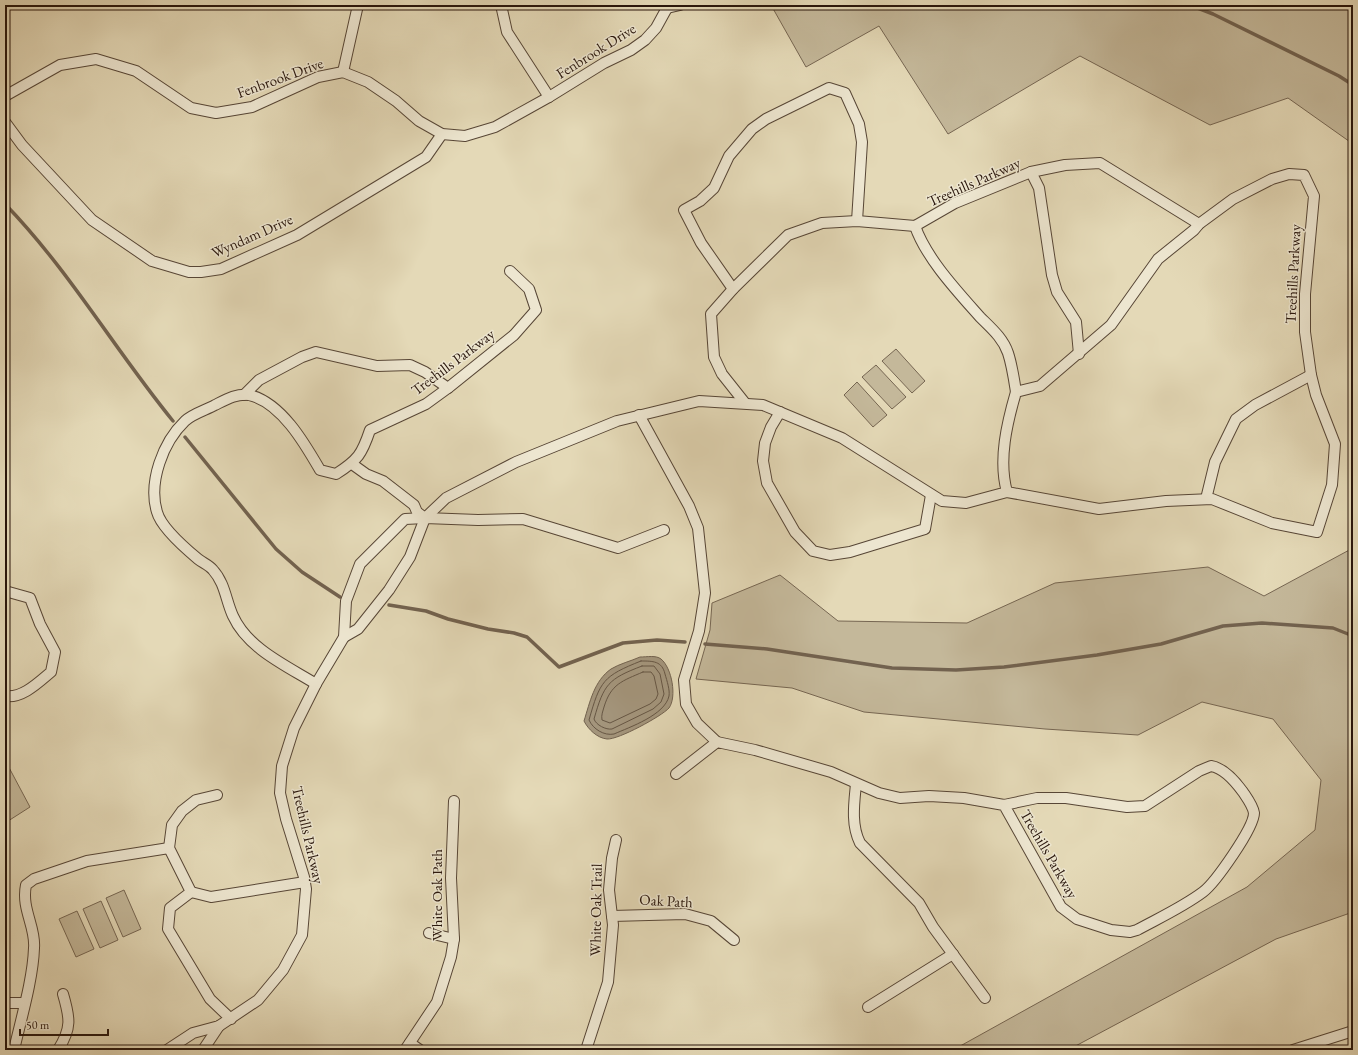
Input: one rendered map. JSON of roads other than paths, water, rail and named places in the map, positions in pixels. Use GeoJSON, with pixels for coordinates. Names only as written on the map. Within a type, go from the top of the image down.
{"type":"FeatureCollection","features":[{"type":"Feature","properties":{"kind":"street"},"geometry":{"type":"LineString","coordinates":[[343,72],[358,5]]}},
{"type":"Feature","properties":{"kind":"street"},"geometry":{"type":"LineString","coordinates":[[501,5],[507,32],[549,97]]}},
{"type":"Feature","properties":{"kind":"street"},"geometry":{"type":"LineString","coordinates":[[667,7],[680,5]]}},
{"type":"Feature","properties":{"kind":"street","name":"Fenbrook Drive"},"geometry":{"type":"LineString","coordinates":[[5,96],[60,65],[96,59],[136,71],[191,108],[222,113],[252,107],[318,77],[343,72],[368,82],[396,101],[419,121],[442,134],[465,136],[495,127],[549,97],[604,63],[631,50],[645,40],[656,28],[667,7]]}},
{"type":"Feature","properties":{"kind":"street"},"geometry":{"type":"LineString","coordinates":[[733,289],[701,243],[684,210],[700,201],[714,188],[729,156],[752,130],[766,119],[829,88],[845,93],[859,124],[862,142],[857,221]]}},
{"type":"Feature","properties":{"kind":"street","name":"Wyndam Drive"},"geometry":{"type":"LineString","coordinates":[[5,122],[22,145],[92,220],[152,261],[190,272],[221,269],[297,235],[426,157],[442,134]]}},
{"type":"Feature","properties":{"kind":"street","name":"Treehills Parkway"},"geometry":{"type":"LineString","coordinates":[[915,226],[955,203],[1030,172],[1065,165],[1100,163],[1199,224]]}},
{"type":"Feature","properties":{"kind":"street"},"geometry":{"type":"LineString","coordinates":[[1030,172],[1038,188],[1052,275],[1057,292],[1076,322],[1079,354]]}},
{"type":"Feature","properties":{"kind":"street","name":"Treehills Parkway"},"geometry":{"type":"LineString","coordinates":[[344,637],[358,629],[389,590],[410,557],[425,518],[446,498],[516,462],[617,421],[699,401],[763,404],[842,438],[942,502],[966,503],[1007,492],[1099,509],[1166,501],[1212,499],[1272,523],[1316,532],[1332,486],[1335,444],[1316,395],[1311,375],[1305,332],[1305,294],[1314,196],[1304,175],[1289,174],[1272,179],[1234,199],[1199,224],[1194,230],[1158,259],[1111,325],[1040,386],[1016,392]]}},
{"type":"Feature","properties":{"kind":"street"},"geometry":{"type":"LineString","coordinates":[[745,403],[722,374],[714,357],[711,314],[733,289],[788,235],[822,223],[857,221],[915,226],[920,242],[954,286],[998,336],[1008,353],[1016,392],[1009,416],[1004,455],[1003,479],[1007,492]]}},
{"type":"Feature","properties":{"kind":"street","name":"Treehills Parkway"},"geometry":{"type":"LineString","coordinates":[[244,395],[266,402],[279,413],[302,440],[320,470],[336,474],[352,464],[363,450],[370,430],[426,404],[514,335],[536,310],[529,289],[510,271]]}},
{"type":"Feature","properties":{"kind":"street"},"geometry":{"type":"LineString","coordinates":[[316,684],[255,645],[233,617],[222,584],[212,569],[198,559],[164,524],[157,512],[154,477],[167,445],[186,420],[233,396],[244,395],[259,380],[302,357],[316,352],[377,366],[410,365],[425,372],[448,388]]}},
{"type":"Feature","properties":{"kind":"street"},"geometry":{"type":"LineString","coordinates":[[1206,499],[1215,462],[1236,419],[1255,405],[1311,375]]}},
{"type":"Feature","properties":{"kind":"street"},"geometry":{"type":"LineString","coordinates":[[780,412],[771,427],[765,443],[764,461],[766,483],[795,532],[814,551],[830,556],[925,529],[931,495]]}},
{"type":"Feature","properties":{"kind":"street"},"geometry":{"type":"LineString","coordinates":[[639,415],[689,506],[698,528],[704,593],[699,631],[684,680],[686,704],[697,723],[717,742],[676,774]]}},
{"type":"Feature","properties":{"kind":"street"},"geometry":{"type":"LineString","coordinates":[[352,464],[366,474],[383,481],[414,505],[417,512],[425,518]]}},
{"type":"Feature","properties":{"kind":"street","name":"Treehills Parkway"},"geometry":{"type":"LineString","coordinates":[[166,1050],[180,1046],[193,1033],[219,1026],[258,1000],[283,970],[302,935],[306,889],[280,793],[282,766],[294,728],[316,684],[344,637],[346,601],[360,564],[405,519],[523,519],[618,548],[664,530]]}},
{"type":"Feature","properties":{"kind":"street"},"geometry":{"type":"LineString","coordinates":[[5,591],[30,598],[40,624],[55,652],[51,672],[33,687],[13,698],[5,696]]}},
{"type":"Feature","properties":{"kind":"street","name":"Treehills Parkway"},"geometry":{"type":"LineString","coordinates":[[717,742],[794,760],[831,772],[879,793],[900,798],[929,796],[964,798],[1004,806],[1036,798],[1066,798],[1127,807],[1145,806],[1199,771],[1211,766],[1223,770],[1242,792],[1253,808],[1254,815],[1250,828],[1212,884],[1202,893],[1137,930],[1130,932],[1111,930],[1077,919],[1061,907],[1004,806]]}},
{"type":"Feature","properties":{"kind":"street"},"geometry":{"type":"LineString","coordinates":[[856,784],[854,824],[860,843],[915,898],[985,998]]}},
{"type":"Feature","properties":{"kind":"street"},"geometry":{"type":"LineString","coordinates":[[217,795],[196,800],[182,811],[172,825],[168,848],[191,892],[211,897],[305,882]]}},
{"type":"Feature","properties":{"kind":"street","name":"White Oak Path"},"geometry":{"type":"LineString","coordinates":[[408,1047],[437,1002],[451,958],[454,939],[451,878],[454,801]]}},
{"type":"Feature","properties":{"kind":"street","name":"White Oak Trail"},"geometry":{"type":"LineString","coordinates":[[586,1050],[607,987],[613,924],[609,890],[612,858],[616,840]]}},
{"type":"Feature","properties":{"kind":"street"},"geometry":{"type":"LineString","coordinates":[[14,1050],[25,1003],[35,946],[24,896],[26,885],[34,879],[87,861],[168,848]]}},
{"type":"Feature","properties":{"kind":"street"},"geometry":{"type":"LineString","coordinates":[[191,892],[170,908],[168,929],[210,999],[231,1019]]}},
{"type":"Feature","properties":{"kind":"street","name":"Oak Path"},"geometry":{"type":"LineString","coordinates":[[612,916],[685,914],[711,921],[734,940]]}},
{"type":"Feature","properties":{"kind":"street"},"geometry":{"type":"LineString","coordinates":[[429,933],[454,939]]}},
{"type":"Feature","properties":{"kind":"street"},"geometry":{"type":"LineString","coordinates":[[868,1007],[953,954]]}},
{"type":"Feature","properties":{"kind":"street"},"geometry":{"type":"LineString","coordinates":[[58,1050],[66,1038],[70,1016],[63,994]]}},
{"type":"Feature","properties":{"kind":"street"},"geometry":{"type":"LineString","coordinates":[[5,1003],[25,1003]]}},
{"type":"Feature","properties":{"kind":"street","name":"Treehills Parkway"},"geometry":{"type":"LineString","coordinates":[[203,1050],[219,1026]]}},
{"type":"Feature","properties":{"kind":"street"},"geometry":{"type":"LineString","coordinates":[[1294,1050],[1353,1031]]}},
{"type":"Feature","properties":{"kind":"street"},"geometry":{"type":"LineString","coordinates":[[408,1047],[420,1050]]}},
{"type":"Feature","properties":{"kind":"water"},"geometry":{"type":"Polygon","coordinates":[[[640,657],[657,657],[665,663],[673,690],[673,697],[669,708],[649,722],[620,736],[607,739],[596,735],[590,730],[584,721],[593,692],[600,680],[611,669],[640,657]]]}},
{"type":"Feature","properties":{"kind":"waterway"},"geometry":{"type":"LineString","coordinates":[[1190,5],[1213,14],[1339,76],[1353,85]]}},
{"type":"Feature","properties":{"kind":"waterway"},"geometry":{"type":"LineString","coordinates":[[5,204],[28,229],[71,283],[173,421]]}},
{"type":"Feature","properties":{"kind":"waterway"},"geometry":{"type":"LineString","coordinates":[[185,437],[276,549],[302,572],[340,597]]}},
{"type":"Feature","properties":{"kind":"waterway"},"geometry":{"type":"LineString","coordinates":[[389,605],[426,611],[448,619],[527,637],[559,667],[623,643],[657,640],[685,642]]}},
{"type":"Feature","properties":{"kind":"waterway"},"geometry":{"type":"LineString","coordinates":[[705,644],[767,649],[892,668],[956,670],[1004,667],[1097,655],[1161,644],[1223,626],[1262,623],[1333,628],[1353,636]]}}]}
